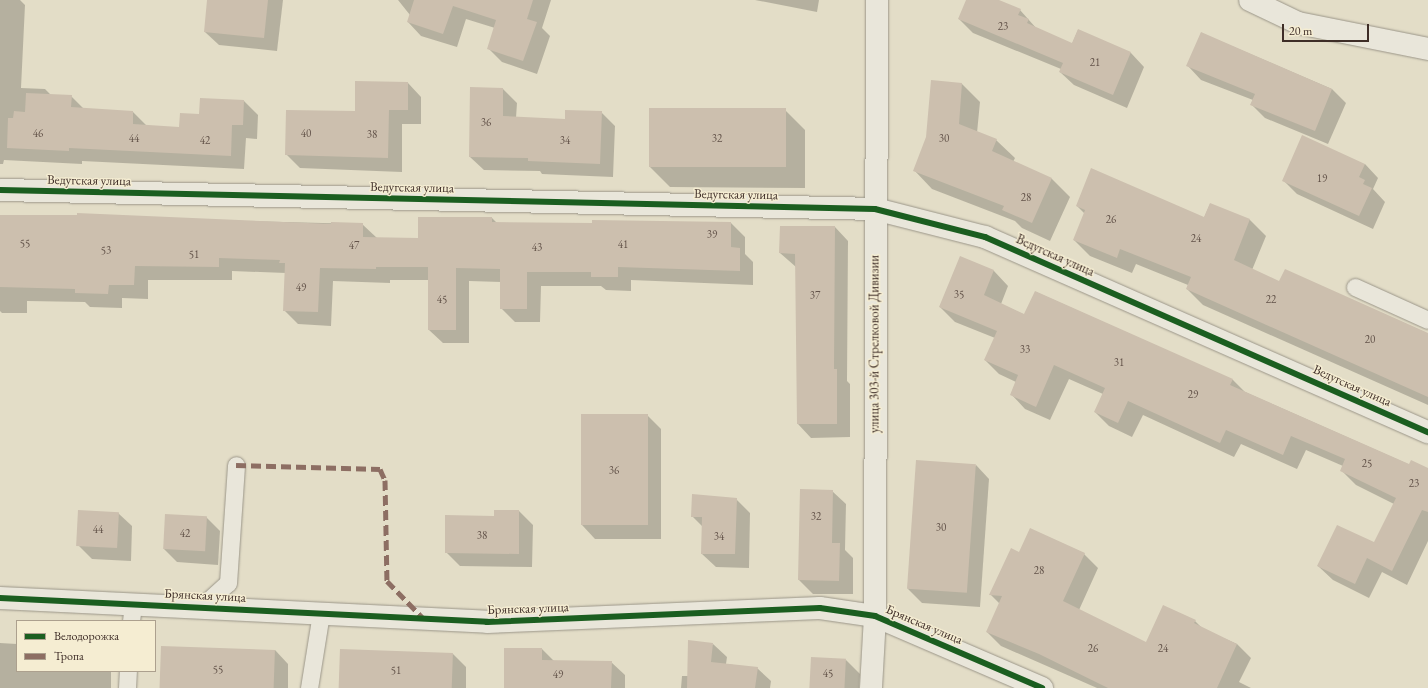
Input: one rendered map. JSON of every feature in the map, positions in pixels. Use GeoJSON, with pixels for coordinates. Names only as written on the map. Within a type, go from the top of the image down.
{"type":"FeatureCollection","features":[{"type":"Feature","properties":{"kind":"street","name":"улица 303-й Стрелковой Дивизии"},"geometry":{"type":"LineString","coordinates":[[872,688],[875,616],[874,209],[877,0]]}},
{"type":"Feature","properties":{"kind":"street"},"geometry":{"type":"LineString","coordinates":[[1250,0],[1298,23],[1428,49]]}},
{"type":"Feature","properties":{"kind":"street","name":"Ведугская улица"},"geometry":{"type":"LineString","coordinates":[[0,190],[874,209],[985,237],[1428,432]]}},
{"type":"Feature","properties":{"kind":"street","name":"Брянская улица"},"geometry":{"type":"LineString","coordinates":[[0,598],[132,612],[201,607],[487,622],[820,608],[875,616],[1042,688]]}},
{"type":"Feature","properties":{"kind":"lane"},"geometry":{"type":"LineString","coordinates":[[1355,287],[1428,320]]}},
{"type":"Feature","properties":{"kind":"lane"},"geometry":{"type":"LineString","coordinates":[[201,607],[228,583],[236,465]]}},
{"type":"Feature","properties":{"kind":"lane"},"geometry":{"type":"LineString","coordinates":[[309,688],[321,613]]}},
{"type":"Feature","properties":{"kind":"lane"},"geometry":{"type":"LineString","coordinates":[[127,688],[128,672]]}},
{"type":"Feature","properties":{"kind":"building"},"geometry":{"type":"Polygon","coordinates":[[[207,0],[268,0],[264,38],[204,32],[207,0]]]}},
{"type":"Feature","properties":{"kind":"building"},"geometry":{"type":"Polygon","coordinates":[[[414,0],[533,0],[527,19],[537,22],[523,61],[487,49],[496,20],[453,6],[443,34],[407,22],[414,0]]]}},
{"type":"Feature","properties":{"kind":"building"},"geometry":{"type":"Polygon","coordinates":[[[966,0],[999,0],[1021,9],[1018,15],[1029,19],[1027,23],[1072,43],[1078,29],[1131,52],[1113,95],[1059,72],[1063,63],[958,19],[966,0]]]}},
{"type":"Feature","properties":{"kind":"building"},"geometry":{"type":"Polygon","coordinates":[[[1201,32],[1332,89],[1315,131],[1250,105],[1255,94],[1186,66],[1201,32]]]}},
{"type":"Feature","properties":{"kind":"building"},"geometry":{"type":"Polygon","coordinates":[[[931,80],[962,83],[959,124],[997,139],[992,151],[1052,178],[1032,223],[1002,210],[1004,206],[913,171],[926,137],[931,80]]]}},
{"type":"Feature","properties":{"kind":"building"},"geometry":{"type":"Polygon","coordinates":[[[355,81],[408,82],[408,110],[389,110],[388,158],[285,155],[286,110],[355,111],[355,81]]]}},
{"type":"Feature","properties":{"kind":"building"},"geometry":{"type":"Polygon","coordinates":[[[470,87],[503,88],[503,116],[565,119],[565,110],[602,111],[600,164],[528,161],[528,158],[469,157],[470,87]]]}},
{"type":"Feature","properties":{"kind":"building"},"geometry":{"type":"Polygon","coordinates":[[[26,93],[72,95],[71,107],[133,111],[133,124],[179,127],[180,113],[199,114],[200,98],[244,100],[243,125],[232,125],[231,156],[69,148],[69,151],[7,148],[8,118],[13,118],[14,111],[25,112],[26,93]]]}},
{"type":"Feature","properties":{"kind":"building"},"geometry":{"type":"Polygon","coordinates":[[[649,108],[786,108],[786,167],[649,167],[649,108]]]}},
{"type":"Feature","properties":{"kind":"building"},"geometry":{"type":"Polygon","coordinates":[[[1302,135],[1365,164],[1359,177],[1365,180],[1363,184],[1372,188],[1359,216],[1282,181],[1302,135]]]}},
{"type":"Feature","properties":{"kind":"building"},"geometry":{"type":"Polygon","coordinates":[[[1091,168],[1204,217],[1210,203],[1250,219],[1234,260],[1279,281],[1285,269],[1428,333],[1428,397],[1186,289],[1191,277],[1120,249],[1117,258],[1073,240],[1085,210],[1076,206],[1091,168]]]}},
{"type":"Feature","properties":{"kind":"building"},"geometry":{"type":"Polygon","coordinates":[[[77,213],[331,224],[331,222],[363,223],[363,237],[418,238],[418,217],[492,217],[492,222],[592,223],[592,220],[731,222],[731,247],[740,248],[740,271],[618,267],[618,277],[591,277],[591,272],[527,272],[527,309],[500,309],[500,269],[456,268],[456,330],[428,330],[428,267],[376,267],[376,269],[320,268],[318,312],[283,311],[285,263],[279,263],[280,260],[219,258],[219,267],[135,266],[134,285],[109,285],[108,294],[75,293],[75,289],[0,287],[0,215],[77,215],[77,213]]]}},
{"type":"Feature","properties":{"kind":"building"},"geometry":{"type":"Polygon","coordinates":[[[780,226],[835,226],[834,369],[837,369],[837,424],[797,424],[795,254],[779,253],[780,226]]]}},
{"type":"Feature","properties":{"kind":"building"},"geometry":{"type":"Polygon","coordinates":[[[960,256],[994,270],[984,295],[1024,314],[1035,291],[1233,379],[1230,385],[1409,464],[1411,460],[1428,468],[1428,512],[1422,510],[1392,571],[1367,558],[1355,584],[1317,566],[1337,525],[1374,542],[1396,498],[1340,471],[1345,459],[1291,436],[1283,455],[1226,430],[1220,443],[1128,401],[1118,423],[1094,412],[1105,388],[1054,365],[1036,407],[1010,395],[1018,375],[984,360],[997,331],[939,307],[960,256]]]}},
{"type":"Feature","properties":{"kind":"building"},"geometry":{"type":"Polygon","coordinates":[[[581,414],[648,414],[648,525],[581,525],[581,414]]]}},
{"type":"Feature","properties":{"kind":"building"},"geometry":{"type":"Polygon","coordinates":[[[916,460],[976,464],[967,593],[907,589],[916,460]]]}},
{"type":"Feature","properties":{"kind":"building"},"geometry":{"type":"Polygon","coordinates":[[[800,489],[833,490],[832,543],[840,543],[839,581],[798,580],[800,489]]]}},
{"type":"Feature","properties":{"kind":"building"},"geometry":{"type":"Polygon","coordinates":[[[692,494],[737,498],[735,554],[701,554],[702,517],[691,517],[692,494]]]}},
{"type":"Feature","properties":{"kind":"building"},"geometry":{"type":"Polygon","coordinates":[[[78,510],[119,512],[117,548],[76,546],[78,510]]]}},
{"type":"Feature","properties":{"kind":"building"},"geometry":{"type":"Polygon","coordinates":[[[494,510],[519,510],[519,554],[445,553],[445,515],[494,516],[494,510]]]}},
{"type":"Feature","properties":{"kind":"building"},"geometry":{"type":"Polygon","coordinates":[[[165,514],[207,516],[205,551],[163,549],[165,514]]]}},
{"type":"Feature","properties":{"kind":"building"},"geometry":{"type":"Polygon","coordinates":[[[1030,528],[1085,553],[1063,601],[1146,642],[1163,605],[1196,620],[1194,623],[1237,644],[1217,688],[1108,688],[1039,654],[986,632],[1002,596],[989,595],[1011,548],[1019,552],[1030,528]]]}},
{"type":"Feature","properties":{"kind":"building"},"geometry":{"type":"Polygon","coordinates":[[[688,640],[713,643],[711,662],[758,667],[755,688],[687,688],[688,640]]]}},
{"type":"Feature","properties":{"kind":"building"},"geometry":{"type":"Polygon","coordinates":[[[161,646],[275,650],[274,688],[160,688],[161,646]]]}},
{"type":"Feature","properties":{"kind":"building"},"geometry":{"type":"Polygon","coordinates":[[[504,648],[542,648],[542,660],[612,661],[611,688],[504,688],[504,648]]]}},
{"type":"Feature","properties":{"kind":"building"},"geometry":{"type":"Polygon","coordinates":[[[340,649],[453,653],[452,688],[339,688],[340,649]]]}},
{"type":"Feature","properties":{"kind":"building"},"geometry":{"type":"Polygon","coordinates":[[[811,657],[846,659],[844,688],[809,688],[811,657]]]}},
{"type":"Feature","properties":{"kind":"marked path"},"geometry":{"type":"LineString","coordinates":[[236,465],[380,469],[385,480],[387,581],[423,618]]}},
{"type":"Feature","properties":{"kind":"cycle path"},"geometry":{"type":"LineString","coordinates":[[0,190],[875,209],[985,237],[1428,432]]}},
{"type":"Feature","properties":{"kind":"cycle path"},"geometry":{"type":"LineString","coordinates":[[0,598],[487,622],[820,608],[875,616],[1042,688]]}}]}
